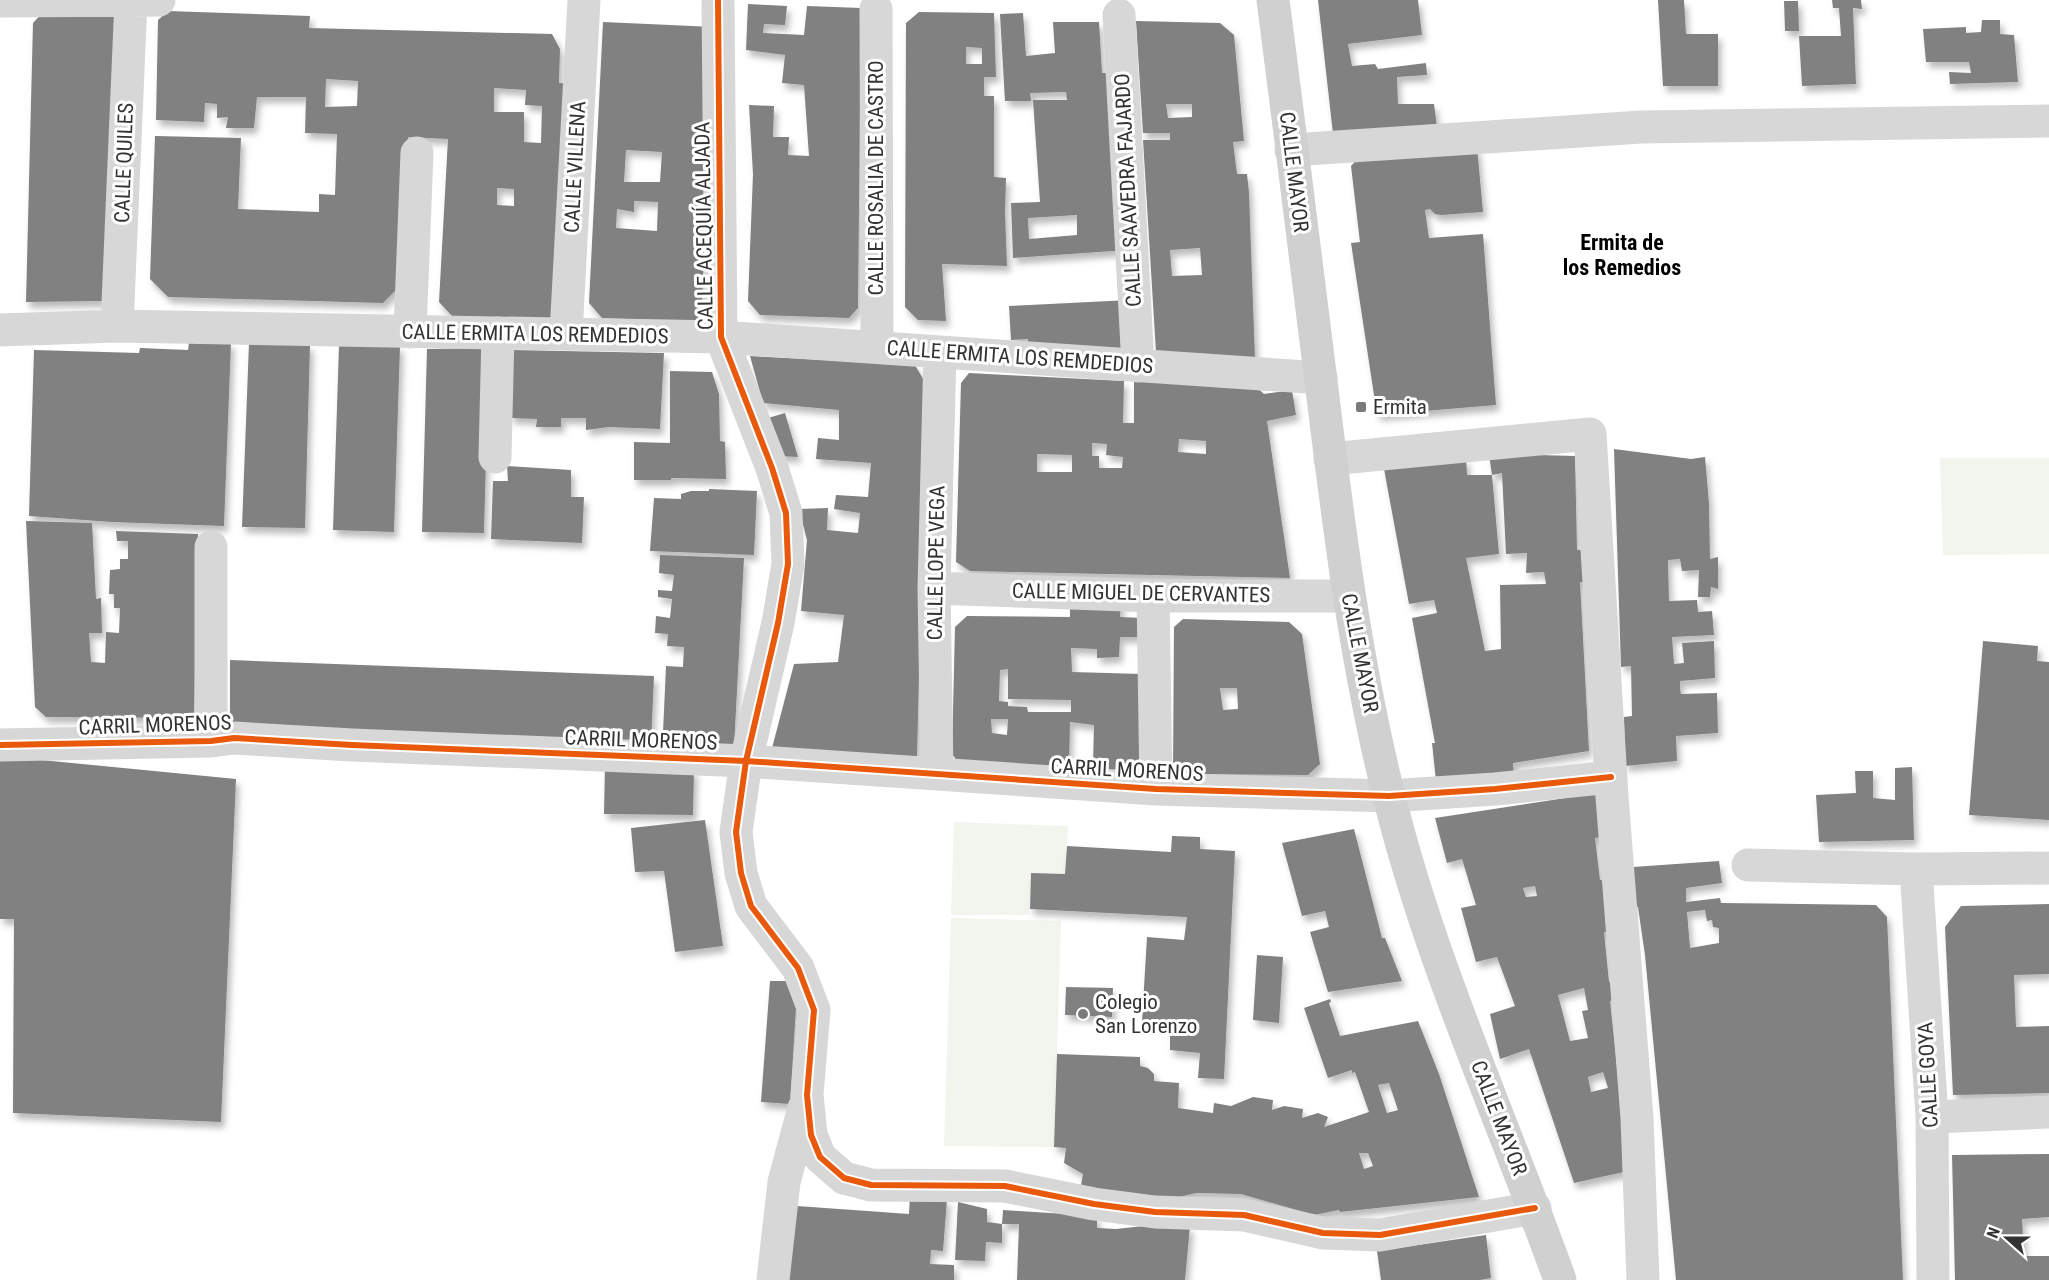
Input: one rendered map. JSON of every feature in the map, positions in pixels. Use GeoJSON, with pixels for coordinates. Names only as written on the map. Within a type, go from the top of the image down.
{"type":"FeatureCollection","features":[{"type":"Feature","properties":{"kind":"main road","name":"CALLE MAYOR"},"geometry":{"type":"LineString","coordinates":[[1273,0],[1349,596],[1389,796],[1419,905],[1500,1125],[1535,1208],[1560,1280]]}},
{"type":"Feature","properties":{"kind":"street","name":"CALLE QUILES"},"geometry":{"type":"LineString","coordinates":[[117,326],[131,0]]}},
{"type":"Feature","properties":{"kind":"street"},"geometry":{"type":"LineString","coordinates":[[0,1],[159,0]]}},
{"type":"Feature","properties":{"kind":"street","name":"CALLE VILLENA"},"geometry":{"type":"LineString","coordinates":[[566,334],[584,0]]}},
{"type":"Feature","properties":{"kind":"street","name":"CALLE ACEQUÍA ALJADA"},"geometry":{"type":"LineString","coordinates":[[717,0],[721,337],[772,468],[786,513],[788,564],[778,623],[746,760],[736,832],[741,873],[751,906],[798,968],[814,1010],[807,1095],[811,1135],[820,1157],[844,1178],[871,1185],[1005,1186],[1094,1204],[1155,1212],[1244,1215],[1323,1233],[1380,1235],[1535,1208]]}},
{"type":"Feature","properties":{"kind":"street","name":"CALLE ROSALIA DE CASTRO"},"geometry":{"type":"LineString","coordinates":[[876,9],[877,347]]}},
{"type":"Feature","properties":{"kind":"street","name":"CALLE SAAVEDRA FAJARDO"},"geometry":{"type":"LineString","coordinates":[[1119,15],[1138,366]]}},
{"type":"Feature","properties":{"kind":"street"},"geometry":{"type":"LineString","coordinates":[[1291,150],[1641,127],[2049,121]]}},
{"type":"Feature","properties":{"kind":"street"},"geometry":{"type":"LineString","coordinates":[[410,332],[417,153]]}},
{"type":"Feature","properties":{"kind":"street","name":"CALLE ERMITA LOS REMDEDIOS"},"geometry":{"type":"LineString","coordinates":[[0,330],[117,326],[721,337],[1321,378]]}},
{"type":"Feature","properties":{"kind":"street"},"geometry":{"type":"LineString","coordinates":[[495,457],[498,333]]}},
{"type":"Feature","properties":{"kind":"street","name":"CALLE LOPE VEGA"},"geometry":{"type":"LineString","coordinates":[[937,774],[933,588],[940,352]]}},
{"type":"Feature","properties":{"kind":"street"},"geometry":{"type":"LineString","coordinates":[[1330,459],[1590,434],[1611,777],[1637,1118],[1643,1280]]}},
{"type":"Feature","properties":{"kind":"street"},"geometry":{"type":"LineString","coordinates":[[211,547],[211,741]]}},
{"type":"Feature","properties":{"kind":"street","name":"CALLE MIGUEL DE CERVANTES"},"geometry":{"type":"LineString","coordinates":[[933,588],[1153,596],[1349,596]]}},
{"type":"Feature","properties":{"kind":"street"},"geometry":{"type":"LineString","coordinates":[[1153,596],[1156,789]]}},
{"type":"Feature","properties":{"kind":"street","name":"CARRIL MORENOS"},"geometry":{"type":"LineString","coordinates":[[0,745],[211,741],[234,738],[352,745],[746,760],[1156,789],[1389,796],[1495,789],[1611,777]]}},
{"type":"Feature","properties":{"kind":"street"},"geometry":{"type":"LineString","coordinates":[[1748,864],[1916,869],[2049,868]]}},
{"type":"Feature","properties":{"kind":"street","name":"CALLE GOYA"},"geometry":{"type":"LineString","coordinates":[[1916,869],[1932,1117],[1933,1280]]}},
{"type":"Feature","properties":{"kind":"street"},"geometry":{"type":"LineString","coordinates":[[773,1280],[784,1182],[807,1095]]}},
{"type":"Feature","properties":{"kind":"street"},"geometry":{"type":"LineString","coordinates":[[1932,1117],[2049,1112]]}},
{"type":"Feature","properties":{"kind":"shaded area"},"geometry":{"type":"Polygon","coordinates":[[[1940,458],[2049,458],[2049,554],[1943,555],[1940,458]]]}},
{"type":"Feature","properties":{"kind":"shaded area"},"geometry":{"type":"Polygon","coordinates":[[[954,822],[1068,826],[1065,874],[1031,873],[1029,915],[951,915],[954,822]]]}},
{"type":"Feature","properties":{"kind":"shaded area"},"geometry":{"type":"Polygon","coordinates":[[[951,918],[1061,921],[1054,1147],[944,1146],[951,918]]]}},
{"type":"Feature","properties":{"kind":"building"},"geometry":{"type":"Polygon","coordinates":[[[1318,0],[1418,0],[1422,35],[1348,44],[1352,66],[1375,64],[1378,69],[1426,63],[1427,75],[1397,77],[1398,104],[1434,104],[1437,127],[1333,134],[1318,0]]]}},
{"type":"Feature","properties":{"kind":"building"},"geometry":{"type":"Polygon","coordinates":[[[1658,0],[1684,0],[1686,34],[1718,34],[1718,86],[1663,86],[1658,0]]]}},
{"type":"Feature","properties":{"kind":"building"},"geometry":{"type":"Polygon","coordinates":[[[1832,0],[1861,0],[1862,9],[1853,8],[1856,84],[1802,86],[1799,36],[1841,36],[1839,8],[1833,8],[1832,0]]]}},
{"type":"Feature","properties":{"kind":"building"},"geometry":{"type":"Polygon","coordinates":[[[1784,1],[1798,1],[1799,31],[1785,31],[1784,1]]]}},
{"type":"Feature","properties":{"kind":"building"},"geometry":{"type":"Polygon","coordinates":[[[748,4],[787,6],[785,25],[764,24],[763,33],[804,35],[807,6],[861,8],[858,308],[849,318],[760,315],[748,301],[753,174],[749,105],[774,106],[773,137],[789,137],[788,155],[809,156],[804,85],[782,83],[785,55],[746,50],[748,4]]]}},
{"type":"Feature","properties":{"kind":"building"},"geometry":{"type":"Polygon","coordinates":[[[44,11],[115,16],[103,301],[26,302],[33,23],[44,11]]]}},
{"type":"Feature","properties":{"kind":"building"},"geometry":{"type":"Polygon","coordinates":[[[168,11],[310,16],[309,28],[552,34],[560,49],[559,83],[574,84],[564,306],[549,319],[452,316],[439,302],[448,139],[408,137],[400,286],[383,303],[168,297],[150,279],[155,136],[241,138],[238,209],[319,212],[319,194],[335,195],[337,134],[305,133],[306,97],[257,97],[254,128],[226,128],[228,117],[217,118],[217,104],[205,103],[204,122],[156,120],[158,20],[168,11]],[[326,79],[325,107],[357,106],[358,81],[326,79]],[[494,88],[494,112],[524,112],[524,142],[541,143],[542,106],[525,105],[526,90],[494,88]],[[497,188],[497,205],[514,206],[514,189],[497,188]]]}},
{"type":"Feature","properties":{"kind":"building"},"geometry":{"type":"Polygon","coordinates":[[[919,12],[994,13],[996,77],[984,77],[984,96],[994,96],[994,177],[1006,178],[1007,266],[942,264],[946,321],[918,320],[905,307],[906,23],[919,12]],[[966,47],[966,64],[982,64],[982,48],[966,47]]]}},
{"type":"Feature","properties":{"kind":"building"},"geometry":{"type":"Polygon","coordinates":[[[1023,13],[1026,56],[1055,53],[1053,22],[1099,22],[1102,73],[1116,73],[1127,250],[1013,258],[1011,203],[1040,202],[1033,100],[1067,100],[1066,92],[1030,93],[1031,101],[1005,101],[1000,14],[1023,13]],[[1077,215],[1028,218],[1029,239],[1077,235],[1077,215]]]}},
{"type":"Feature","properties":{"kind":"building"},"geometry":{"type":"Polygon","coordinates":[[[1982,20],[2000,20],[2000,34],[2014,35],[2018,82],[1950,84],[1949,72],[1971,73],[1969,62],[1926,62],[1923,29],[1966,27],[1966,33],[1981,32],[1982,20]]]}},
{"type":"Feature","properties":{"kind":"building"},"geometry":{"type":"Polygon","coordinates":[[[1136,21],[1220,23],[1234,35],[1244,141],[1233,142],[1237,174],[1247,174],[1249,193],[1255,359],[1156,352],[1143,140],[1170,140],[1170,133],[1143,133],[1136,21]],[[1166,104],[1168,118],[1192,117],[1192,104],[1166,104]],[[1200,248],[1170,250],[1172,276],[1202,275],[1200,248]]]}},
{"type":"Feature","properties":{"kind":"building"},"geometry":{"type":"Polygon","coordinates":[[[603,22],[714,27],[701,322],[602,318],[589,303],[603,22]],[[626,150],[624,182],[660,182],[662,152],[626,150]],[[634,201],[634,212],[617,209],[616,228],[657,231],[658,202],[634,201]]]}},
{"type":"Feature","properties":{"kind":"building"},"geometry":{"type":"Polygon","coordinates":[[[1477,147],[1483,212],[1441,215],[1435,214],[1430,209],[1425,210],[1429,238],[1483,234],[1496,405],[1377,415],[1351,243],[1360,242],[1351,166],[1362,154],[1477,147]]]}},
{"type":"Feature","properties":{"kind":"building"},"geometry":{"type":"Polygon","coordinates":[[[1130,300],[1133,351],[1029,351],[1028,339],[1011,340],[1009,306],[1130,300]]]}},
{"type":"Feature","properties":{"kind":"building"},"geometry":{"type":"Polygon","coordinates":[[[189,342],[231,342],[224,526],[29,516],[34,350],[139,353],[140,348],[188,350],[189,342]]]}},
{"type":"Feature","properties":{"kind":"building"},"geometry":{"type":"Polygon","coordinates":[[[249,343],[310,345],[305,528],[242,527],[249,343]]]}},
{"type":"Feature","properties":{"kind":"building"},"geometry":{"type":"Polygon","coordinates":[[[339,345],[400,346],[394,532],[333,530],[339,345]]]}},
{"type":"Feature","properties":{"kind":"building"},"geometry":{"type":"Polygon","coordinates":[[[489,348],[484,533],[422,532],[427,349],[489,348]]]}},
{"type":"Feature","properties":{"kind":"building"},"geometry":{"type":"Polygon","coordinates":[[[512,350],[664,353],[660,429],[609,427],[586,430],[586,418],[561,418],[561,427],[536,427],[537,419],[510,418],[512,350]]]}},
{"type":"Feature","properties":{"kind":"building"},"geometry":{"type":"Polygon","coordinates":[[[750,356],[915,365],[926,384],[917,759],[771,752],[794,664],[838,662],[844,615],[801,611],[807,540],[799,509],[828,508],[827,530],[858,533],[860,513],[834,509],[836,495],[868,497],[871,463],[816,459],[818,438],[839,440],[839,410],[763,403],[750,356]]]}},
{"type":"Feature","properties":{"kind":"building"},"geometry":{"type":"Polygon","coordinates":[[[670,371],[712,372],[719,394],[720,441],[725,442],[726,479],[634,480],[634,442],[670,443],[670,371]]]}},
{"type":"Feature","properties":{"kind":"building"},"geometry":{"type":"Polygon","coordinates":[[[969,373],[1124,381],[1123,423],[1134,423],[1134,381],[1254,385],[1264,394],[1292,390],[1296,415],[1267,421],[1290,578],[970,571],[956,562],[961,383],[969,373]],[[1179,439],[1178,452],[1206,454],[1206,441],[1179,439]],[[1092,443],[1092,456],[1099,456],[1099,468],[1122,468],[1123,457],[1106,455],[1107,444],[1092,443]],[[1037,454],[1037,472],[1072,472],[1072,455],[1037,454]]]}},
{"type":"Feature","properties":{"kind":"building"},"geometry":{"type":"Polygon","coordinates":[[[785,413],[798,457],[780,456],[768,418],[785,413]]]}},
{"type":"Feature","properties":{"kind":"building"},"geometry":{"type":"Polygon","coordinates":[[[1614,449],[1691,459],[1705,457],[1710,559],[1718,557],[1718,589],[1711,587],[1710,597],[1698,597],[1699,570],[1682,571],[1680,559],[1668,560],[1669,601],[1697,600],[1698,612],[1712,611],[1714,635],[1672,637],[1674,664],[1684,663],[1682,643],[1714,641],[1715,678],[1680,681],[1680,689],[1681,694],[1717,693],[1718,733],[1676,736],[1677,761],[1625,766],[1624,717],[1632,716],[1631,666],[1621,667],[1614,449]]]}},
{"type":"Feature","properties":{"kind":"building"},"geometry":{"type":"Polygon","coordinates":[[[1489,455],[1575,456],[1577,550],[1593,550],[1595,582],[1580,582],[1589,751],[1513,763],[1514,777],[1437,790],[1432,743],[1435,743],[1412,618],[1437,613],[1434,600],[1409,604],[1384,469],[1466,458],[1467,475],[1492,475],[1489,455]],[[1502,473],[1492,475],[1499,554],[1466,558],[1485,651],[1501,649],[1500,585],[1546,584],[1544,572],[1526,573],[1527,553],[1506,554],[1502,473]]]}},
{"type":"Feature","properties":{"kind":"building"},"geometry":{"type":"Polygon","coordinates":[[[507,466],[571,470],[571,497],[584,497],[582,543],[491,539],[493,481],[508,481],[507,466]]]}},
{"type":"Feature","properties":{"kind":"building"},"geometry":{"type":"Polygon","coordinates":[[[709,489],[757,491],[754,555],[650,551],[654,498],[681,499],[681,494],[691,491],[709,491],[709,489]]]}},
{"type":"Feature","properties":{"kind":"building"},"geometry":{"type":"Polygon","coordinates":[[[26,521],[92,523],[96,599],[101,598],[102,633],[89,633],[91,662],[105,663],[106,632],[119,633],[120,608],[114,608],[114,594],[109,594],[110,570],[120,569],[120,559],[128,559],[128,541],[117,541],[116,531],[198,534],[194,718],[46,717],[35,707],[26,521]]]}},
{"type":"Feature","properties":{"kind":"building"},"geometry":{"type":"Polygon","coordinates":[[[660,555],[744,558],[734,747],[676,743],[676,735],[663,733],[666,666],[683,667],[684,647],[667,646],[668,634],[655,633],[656,616],[670,618],[672,599],[658,597],[658,590],[672,591],[674,575],[659,573],[660,555]]]}},
{"type":"Feature","properties":{"kind":"building"},"geometry":{"type":"Polygon","coordinates":[[[1070,600],[1121,600],[1120,617],[1143,618],[1142,637],[1120,637],[1119,657],[1097,658],[1097,649],[1071,648],[1072,672],[1142,674],[1139,772],[1093,768],[1094,725],[1070,722],[1069,767],[958,762],[952,754],[955,627],[967,616],[1070,617],[1070,600]],[[1008,669],[1000,670],[999,701],[1008,702],[1008,706],[1027,707],[1028,712],[1071,712],[1071,700],[1008,699],[1008,669]],[[991,719],[992,733],[1007,735],[1008,719],[991,719]]]}},
{"type":"Feature","properties":{"kind":"building"},"geometry":{"type":"Polygon","coordinates":[[[1183,619],[1289,622],[1302,634],[1320,764],[1308,775],[1173,774],[1174,627],[1183,619]],[[1220,688],[1223,710],[1238,709],[1237,688],[1220,688]]]}},
{"type":"Feature","properties":{"kind":"building"},"geometry":{"type":"Polygon","coordinates":[[[1983,641],[2038,646],[2037,661],[2049,662],[2049,820],[1969,815],[1983,641]]]}},
{"type":"Feature","properties":{"kind":"building"},"geometry":{"type":"Polygon","coordinates":[[[230,660],[654,676],[651,744],[230,729],[230,660]]]}},
{"type":"Feature","properties":{"kind":"building"},"geometry":{"type":"Polygon","coordinates":[[[0,756],[236,779],[221,1122],[13,1113],[14,919],[0,919],[0,756]]]}},
{"type":"Feature","properties":{"kind":"building"},"geometry":{"type":"Polygon","coordinates":[[[605,765],[694,770],[693,815],[604,814],[605,765]]]}},
{"type":"Feature","properties":{"kind":"building"},"geometry":{"type":"Polygon","coordinates":[[[1912,767],[1914,840],[1819,842],[1816,795],[1856,793],[1855,771],[1873,771],[1873,798],[1895,800],[1895,768],[1912,767]]]}},
{"type":"Feature","properties":{"kind":"building"},"geometry":{"type":"Polygon","coordinates":[[[1598,793],[1604,837],[1595,838],[1600,880],[1606,880],[1610,932],[1604,932],[1609,982],[1612,982],[1618,998],[1610,1001],[1628,1171],[1574,1183],[1529,1049],[1500,1059],[1490,1014],[1515,1006],[1497,957],[1476,962],[1461,908],[1476,905],[1462,859],[1447,863],[1435,818],[1598,793]],[[1535,886],[1523,888],[1526,897],[1537,896],[1535,886]],[[1584,988],[1558,995],[1570,1041],[1588,1038],[1582,1011],[1588,1010],[1584,988]],[[1603,1072],[1588,1077],[1591,1092],[1608,1088],[1603,1072]]]}},
{"type":"Feature","properties":{"kind":"building"},"geometry":{"type":"Polygon","coordinates":[[[705,820],[723,946],[675,952],[664,871],[635,872],[631,828],[705,820]]]}},
{"type":"Feature","properties":{"kind":"building"},"geometry":{"type":"Polygon","coordinates":[[[1354,829],[1382,938],[1385,938],[1402,981],[1328,992],[1310,932],[1329,927],[1325,911],[1302,916],[1282,843],[1354,829]]]}},
{"type":"Feature","properties":{"kind":"building"},"geometry":{"type":"Polygon","coordinates":[[[1172,836],[1200,837],[1200,849],[1235,851],[1224,1079],[1198,1078],[1200,1053],[1170,1050],[1170,1023],[1142,1021],[1147,937],[1184,940],[1187,917],[1030,909],[1031,873],[1065,874],[1067,846],[1171,852],[1172,836]]]}},
{"type":"Feature","properties":{"kind":"building"},"geometry":{"type":"Polygon","coordinates":[[[1719,861],[1722,883],[1686,888],[1686,902],[1720,898],[1721,903],[1876,905],[1887,917],[1903,1280],[1676,1280],[1645,955],[1638,907],[1635,906],[1633,867],[1719,861]],[[1705,910],[1687,912],[1690,948],[1719,943],[1719,928],[1713,927],[1712,920],[1707,921],[1705,910]]]}},
{"type":"Feature","properties":{"kind":"building"},"geometry":{"type":"Polygon","coordinates":[[[2049,904],[2049,974],[2014,975],[2016,1027],[2049,1026],[2049,1093],[1953,1095],[1945,927],[1961,906],[2049,904]]]}},
{"type":"Feature","properties":{"kind":"building"},"geometry":{"type":"Polygon","coordinates":[[[1257,955],[1283,957],[1279,1023],[1253,1020],[1257,955]]]}},
{"type":"Feature","properties":{"kind":"building"},"geometry":{"type":"Polygon","coordinates":[[[770,981],[789,981],[796,1008],[790,1104],[761,1102],[770,981]]]}},
{"type":"Feature","properties":{"kind":"building"},"geometry":{"type":"Polygon","coordinates":[[[1066,987],[1113,988],[1112,1017],[1065,1015],[1066,987]]]}},
{"type":"Feature","properties":{"kind":"building"},"geometry":{"type":"Polygon","coordinates":[[[1330,999],[1329,1003],[1340,1036],[1418,1021],[1439,1074],[1479,1197],[1340,1212],[1339,1210],[1314,1215],[1241,1194],[1196,1193],[1158,1202],[1081,1185],[1083,1174],[1064,1163],[1066,1148],[1054,1147],[1057,1054],[1140,1057],[1140,1066],[1148,1068],[1154,1074],[1154,1081],[1179,1083],[1178,1108],[1213,1113],[1214,1103],[1231,1106],[1253,1097],[1273,1100],[1272,1110],[1284,1106],[1303,1109],[1302,1118],[1318,1113],[1328,1117],[1324,1127],[1369,1112],[1355,1072],[1352,1073],[1352,1070],[1328,1078],[1304,1008],[1330,999]],[[1389,1083],[1378,1085],[1387,1113],[1398,1110],[1389,1083]],[[1359,1153],[1364,1169],[1373,1166],[1368,1153],[1359,1153]]]}},
{"type":"Feature","properties":{"kind":"building"},"geometry":{"type":"Polygon","coordinates":[[[2049,1154],[2049,1217],[2022,1219],[2024,1256],[2049,1256],[2049,1280],[1955,1280],[1952,1155],[2049,1154]]]}},
{"type":"Feature","properties":{"kind":"building"},"geometry":{"type":"Polygon","coordinates":[[[910,1195],[947,1199],[943,1251],[931,1250],[930,1264],[954,1265],[954,1280],[788,1280],[797,1206],[909,1214],[910,1195]]]}},
{"type":"Feature","properties":{"kind":"building"},"geometry":{"type":"Polygon","coordinates":[[[958,1202],[987,1209],[987,1222],[1002,1224],[1002,1243],[986,1242],[985,1261],[955,1260],[958,1202]]]}},
{"type":"Feature","properties":{"kind":"building"},"geometry":{"type":"Polygon","coordinates":[[[1003,1210],[1097,1216],[1097,1228],[1190,1226],[1185,1280],[1017,1280],[1019,1224],[1002,1224],[1003,1210]]]}},
{"type":"Feature","properties":{"kind":"building"},"geometry":{"type":"Polygon","coordinates":[[[1486,1235],[1491,1278],[1381,1280],[1377,1251],[1486,1235]]]}},
{"type":"Feature","properties":{"kind":"cycle path"},"geometry":{"type":"LineString","coordinates":[[718,0],[721,337],[772,468],[786,513],[788,564],[778,623],[746,761],[736,832],[741,873],[751,906],[798,968],[814,1010],[807,1095],[811,1135],[820,1157],[844,1178],[871,1185],[1005,1186],[1094,1204],[1155,1212],[1244,1215],[1323,1233],[1380,1235],[1535,1208]]}},
{"type":"Feature","properties":{"kind":"cycle path"},"geometry":{"type":"LineString","coordinates":[[0,745],[211,741],[234,738],[746,761],[1156,789],[1389,796],[1495,789],[1611,777]]}},
{"type":"Feature","properties":{"kind":"place","name":"Ermita"},"geometry":{"type":"Point","coordinates":[1361,407]}},
{"type":"Feature","properties":{"kind":"place","name":"Colegio San Lorenzo"},"geometry":{"type":"Point","coordinates":[1083,1014]}},
{"type":"Feature","properties":{"kind":"district","name":"Ermita de los Remedios"},"geometry":{"type":"Point","coordinates":[1622,254]}}]}
